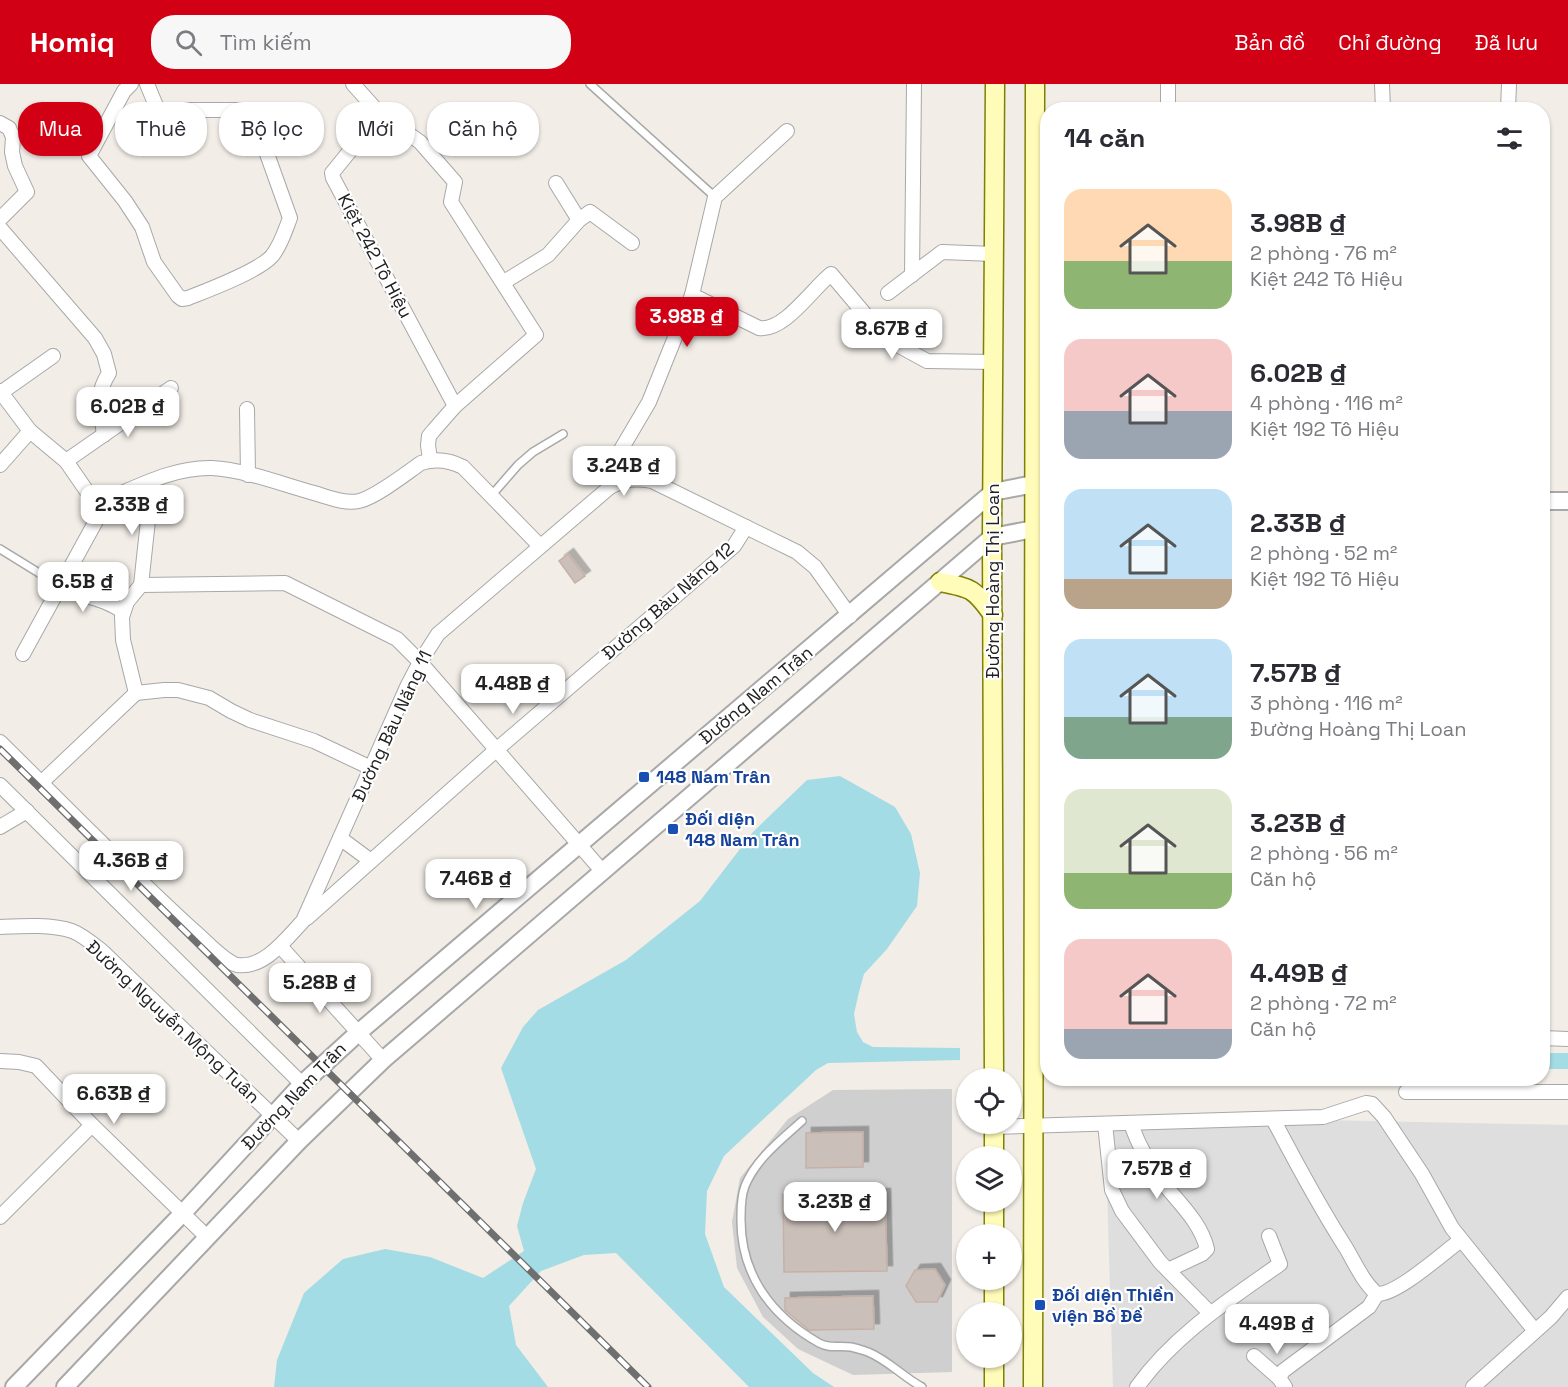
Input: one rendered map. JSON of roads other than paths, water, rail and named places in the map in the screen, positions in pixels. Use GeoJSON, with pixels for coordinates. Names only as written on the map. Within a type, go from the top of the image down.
{"type":"FeatureCollection","features":[{"type":"Feature","properties":{"kind":"main road","name":"Đường Hoàng Thị Loan"},"geometry":{"type":"LineString","coordinates":[[993,1068],[994,84]]}},
{"type":"Feature","properties":{"kind":"main road"},"geometry":{"type":"LineString","coordinates":[[1033,1387],[1033,1126],[1040,985],[1040,487],[1035,84]]}},
{"type":"Feature","properties":{"kind":"main road"},"geometry":{"type":"LineString","coordinates":[[940,582],[971,589],[993,615]]}},
{"type":"Feature","properties":{"kind":"main road"},"geometry":{"type":"LineString","coordinates":[[994,1368],[994,1387]]}},
{"type":"Feature","properties":{"kind":"street"},"geometry":{"type":"LineString","coordinates":[[131,84],[124,91],[89,156],[125,201],[142,227],[154,262],[178,296],[182,299],[188,298],[239,276],[270,258],[279,245],[290,218],[256,123],[246,110],[168,110],[159,113],[147,84]]}},
{"type":"Feature","properties":{"kind":"street"},"geometry":{"type":"LineString","coordinates":[[353,84],[369,102]]}},
{"type":"Feature","properties":{"kind":"street"},"geometry":{"type":"LineString","coordinates":[[912,275],[914,84]]}},
{"type":"Feature","properties":{"kind":"street"},"geometry":{"type":"LineString","coordinates":[[1168,84],[1168,102]]}},
{"type":"Feature","properties":{"kind":"street"},"geometry":{"type":"LineString","coordinates":[[1382,84],[1383,102]]}},
{"type":"Feature","properties":{"kind":"street"},"geometry":{"type":"LineString","coordinates":[[1508,102],[1509,84]]}},
{"type":"Feature","properties":{"kind":"street"},"geometry":{"type":"LineString","coordinates":[[0,123],[9,128],[13,137],[12,152],[27,192],[0,219]]}},
{"type":"Feature","properties":{"kind":"street"},"geometry":{"type":"LineString","coordinates":[[610,487],[619,453],[649,402],[692,294],[715,197],[787,131]]}},
{"type":"Feature","properties":{"kind":"street"},"geometry":{"type":"LineString","coordinates":[[415,138],[455,182],[451,202],[536,334],[454,406],[429,436],[430,460]]}},
{"type":"Feature","properties":{"kind":"street","name":"Kiệt 242 Tô Hiệu"},"geometry":{"type":"LineString","coordinates":[[346,156],[332,173],[333,178],[454,406]]}},
{"type":"Feature","properties":{"kind":"street"},"geometry":{"type":"LineString","coordinates":[[556,183],[579,220]]}},
{"type":"Feature","properties":{"kind":"street"},"geometry":{"type":"LineString","coordinates":[[504,282],[548,255],[579,220],[590,212],[632,243]]}},
{"type":"Feature","properties":{"kind":"street"},"geometry":{"type":"LineString","coordinates":[[0,229],[95,338],[104,354],[109,372],[98,398],[104,435]]}},
{"type":"Feature","properties":{"kind":"street"},"geometry":{"type":"LineString","coordinates":[[888,293],[942,252],[994,254]]}},
{"type":"Feature","properties":{"kind":"street"},"geometry":{"type":"LineString","coordinates":[[692,294],[759,328],[766,329],[776,326],[791,314],[818,284],[831,274],[885,338],[927,361],[994,362]]}},
{"type":"Feature","properties":{"kind":"street"},"geometry":{"type":"LineString","coordinates":[[53,356],[1,392],[30,431],[66,461],[86,490],[96,498],[108,499],[165,475],[195,469],[223,469],[353,502],[371,496],[421,463],[430,460],[453,461],[463,467],[540,546]]}},
{"type":"Feature","properties":{"kind":"street"},"geometry":{"type":"LineString","coordinates":[[66,461],[171,388]]}},
{"type":"Feature","properties":{"kind":"street"},"geometry":{"type":"LineString","coordinates":[[247,409],[248,475]]}},
{"type":"Feature","properties":{"kind":"street"},"geometry":{"type":"LineString","coordinates":[[0,465],[30,431]]}},
{"type":"Feature","properties":{"kind":"street","name":"Đường Bàu Năng 11"},"geometry":{"type":"LineString","coordinates":[[0,742],[173,911],[234,964],[248,965],[259,962],[280,946],[303,921],[420,662],[438,634],[610,487],[623,480],[639,478],[652,481],[797,552],[815,567],[850,616]]}},
{"type":"Feature","properties":{"kind":"street"},"geometry":{"type":"LineString","coordinates":[[136,693],[123,640],[123,612],[127,602],[141,585],[150,502],[145,484]]}},
{"type":"Feature","properties":{"kind":"street","name":"Đường Nam Trân"},"geometry":{"type":"LineString","coordinates":[[14,1387],[182,1214],[302,1084],[358,1033],[993,492],[1040,487]]}},
{"type":"Feature","properties":{"kind":"street"},"geometry":{"type":"LineString","coordinates":[[23,654],[108,499]]}},
{"type":"Feature","properties":{"kind":"street"},"geometry":{"type":"LineString","coordinates":[[1550,501],[1568,501]]}},
{"type":"Feature","properties":{"kind":"street"},"geometry":{"type":"LineString","coordinates":[[992,537],[1040,524]]}},
{"type":"Feature","properties":{"kind":"street","name":"Đường Bàu Năng 12"},"geometry":{"type":"LineString","coordinates":[[303,921],[496,750],[734,546],[746,527]]}},
{"type":"Feature","properties":{"kind":"street","name":"Đường Nam Trân"},"geometry":{"type":"LineString","coordinates":[[65,1387],[299,1141],[383,1060],[992,537]]}},
{"type":"Feature","properties":{"kind":"street"},"geometry":{"type":"LineString","coordinates":[[141,585],[285,583],[397,639],[420,662],[603,872]]}},
{"type":"Feature","properties":{"kind":"street"},"geometry":{"type":"LineString","coordinates":[[60,586],[79,595],[111,604],[123,612]]}},
{"type":"Feature","properties":{"kind":"street"},"geometry":{"type":"LineString","coordinates":[[42,782],[136,693],[171,690],[195,693],[250,720],[314,741],[371,768]]}},
{"type":"Feature","properties":{"kind":"street"},"geometry":{"type":"LineString","coordinates":[[0,785],[302,1084]]}},
{"type":"Feature","properties":{"kind":"street"},"geometry":{"type":"LineString","coordinates":[[0,826],[27,811]]}},
{"type":"Feature","properties":{"kind":"street"},"geometry":{"type":"LineString","coordinates":[[340,838],[370,861]]}},
{"type":"Feature","properties":{"kind":"street","name":"Đường Nguyễn Mộng Tuân"},"geometry":{"type":"LineString","coordinates":[[0,927],[37,926],[71,931],[88,940],[299,1141]]}},
{"type":"Feature","properties":{"kind":"street"},"geometry":{"type":"LineString","coordinates":[[280,946],[383,1060]]}},
{"type":"Feature","properties":{"kind":"street"},"geometry":{"type":"LineString","coordinates":[[1550,1037],[1568,1039]]}},
{"type":"Feature","properties":{"kind":"street"},"geometry":{"type":"LineString","coordinates":[[0,1061],[36,1066],[92,1125],[207,1237]]}},
{"type":"Feature","properties":{"kind":"street"},"geometry":{"type":"LineString","coordinates":[[1406,1092],[1568,1092]]}},
{"type":"Feature","properties":{"kind":"street"},"geometry":{"type":"LineString","coordinates":[[1022,1126],[1323,1118],[1366,1103],[1372,1104],[1384,1117],[1422,1174],[1461,1240],[1535,1331]]}},
{"type":"Feature","properties":{"kind":"street"},"geometry":{"type":"LineString","coordinates":[[1273,1119],[1335,1231],[1368,1285],[1377,1294],[1383,1294],[1402,1284],[1461,1240]]}},
{"type":"Feature","properties":{"kind":"street"},"geometry":{"type":"LineString","coordinates":[[1131,1123],[1147,1159],[1193,1220],[1205,1242],[1207,1250],[1202,1254],[1168,1270]]}},
{"type":"Feature","properties":{"kind":"street"},"geometry":{"type":"LineString","coordinates":[[1105,1124],[1112,1190],[1116,1201],[1133,1227],[1168,1270],[1210,1313]]}},
{"type":"Feature","properties":{"kind":"street"},"geometry":{"type":"LineString","coordinates":[[1,1214],[92,1125]]}},
{"type":"Feature","properties":{"kind":"street"},"geometry":{"type":"LineString","coordinates":[[1137,1387],[1148,1372],[1210,1313],[1280,1264],[1269,1236]]}},
{"type":"Feature","properties":{"kind":"street"},"geometry":{"type":"LineString","coordinates":[[1282,1383],[1283,1371],[1369,1307],[1377,1294]]}},
{"type":"Feature","properties":{"kind":"street"},"geometry":{"type":"LineString","coordinates":[[1473,1387],[1535,1331],[1568,1297]]}},
{"type":"Feature","properties":{"kind":"street"},"geometry":{"type":"LineString","coordinates":[[1254,1356],[1282,1383]]}},
{"type":"Feature","properties":{"kind":"street"},"geometry":{"type":"LineString","coordinates":[[1487,1374],[1493,1387]]}},
{"type":"Feature","properties":{"kind":"lane"},"geometry":{"type":"LineString","coordinates":[[590,84],[715,197]]}},
{"type":"Feature","properties":{"kind":"lane"},"geometry":{"type":"LineString","coordinates":[[491,496],[518,465],[533,452],[563,434]]}},
{"type":"Feature","properties":{"kind":"lane"},"geometry":{"type":"LineString","coordinates":[[0,549],[60,586]]}},
{"type":"Feature","properties":{"kind":"lane"},"geometry":{"type":"LineString","coordinates":[[802,1120],[768,1153],[744,1187],[741,1201],[741,1233],[747,1263],[765,1295],[794,1326],[830,1347],[854,1347],[871,1353],[922,1387]]}},
{"type":"Feature","properties":{"kind":"water"},"geometry":{"type":"Polygon","coordinates":[[[840,776],[895,807],[911,834],[920,873],[917,906],[887,949],[864,974],[854,1014],[857,1032],[863,1042],[873,1047],[960,1048],[960,1060],[828,1063],[816,1070],[724,1156],[707,1191],[705,1234],[724,1287],[813,1373],[834,1387],[749,1387],[616,1253],[584,1255],[541,1271],[509,1306],[516,1345],[548,1387],[274,1387],[277,1360],[304,1293],[343,1259],[385,1249],[430,1257],[483,1278],[524,1251],[517,1226],[536,1169],[501,1068],[523,1027],[538,1010],[626,960],[700,901],[753,832],[807,780],[840,776]]]}},
{"type":"Feature","properties":{"kind":"waterway"},"geometry":{"type":"LineString","coordinates":[[1550,1061],[1568,1061]]}},
{"type":"Feature","properties":{"kind":"railway"},"geometry":{"type":"LineString","coordinates":[[0,749],[648,1387]]}},
{"type":"Feature","properties":{"kind":"place","name":"148 Nam Trân"},"geometry":{"type":"Point","coordinates":[644,777]}},
{"type":"Feature","properties":{"kind":"place","name":"Đối diện 148 Nam Trân"},"geometry":{"type":"Point","coordinates":[673,829]}},
{"type":"Feature","properties":{"kind":"place","name":"Đối diện Thiền viện Bồ Đề"},"geometry":{"type":"Point","coordinates":[1040,1305]}}]}
